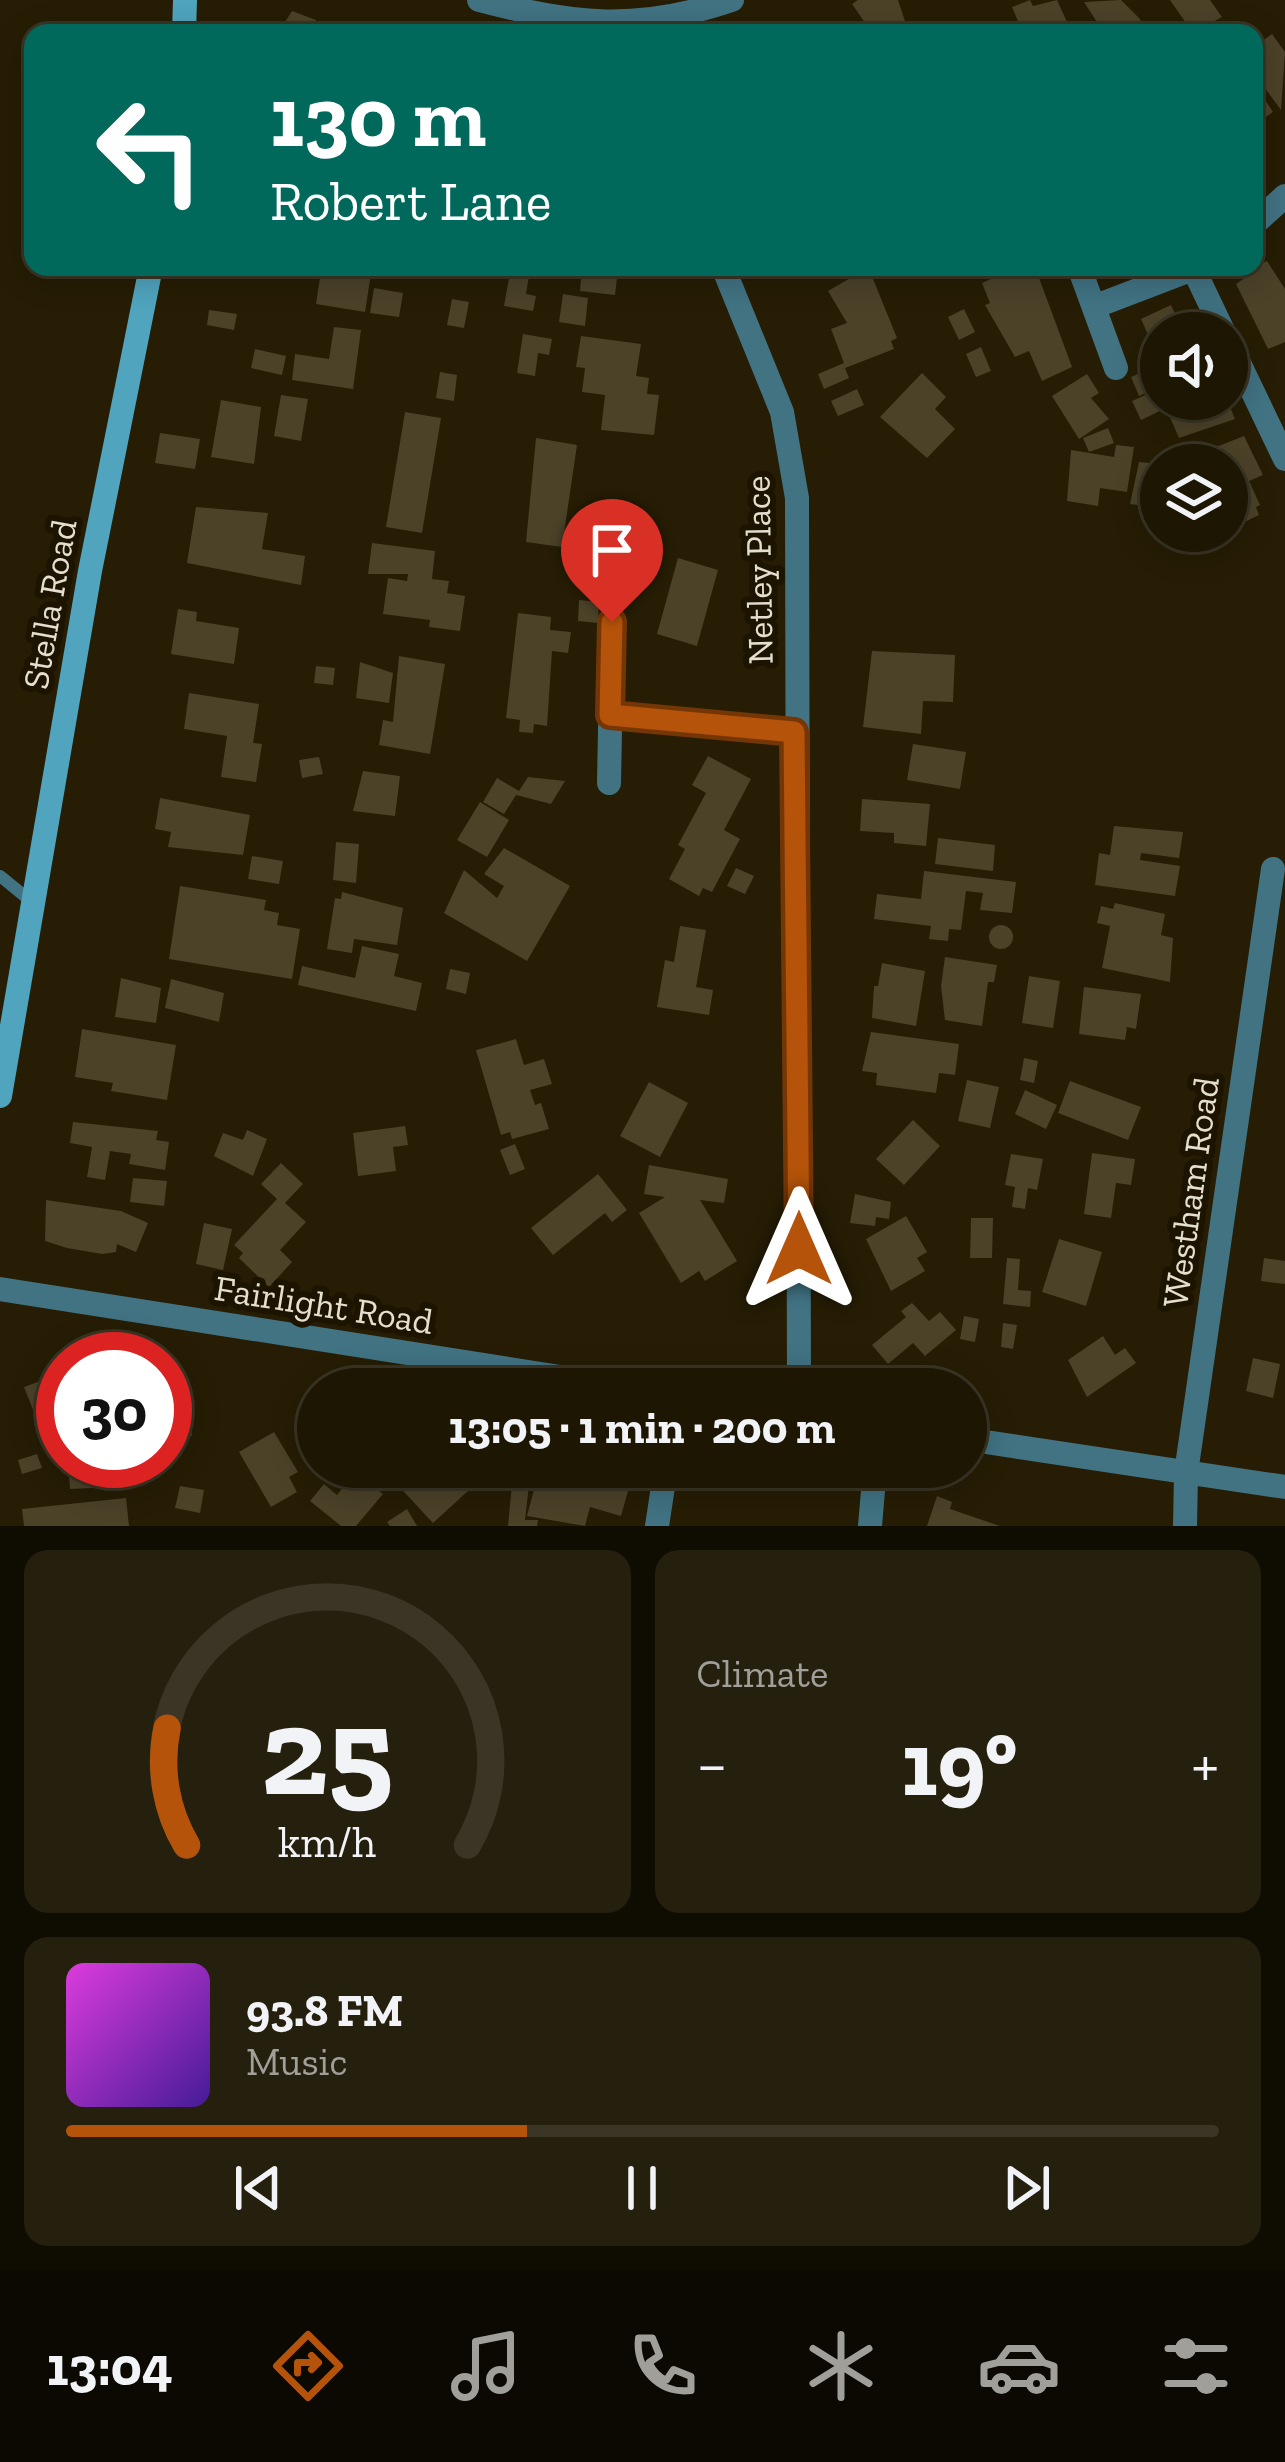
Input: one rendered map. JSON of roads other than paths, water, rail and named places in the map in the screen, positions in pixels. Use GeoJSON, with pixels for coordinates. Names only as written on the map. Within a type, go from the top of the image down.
{"type":"FeatureCollection","features":[{"type":"Feature","properties":{"kind":"main road","name":"Stella Road"},"geometry":{"type":"LineString","coordinates":[[0,1096],[149,276]]}},
{"type":"Feature","properties":{"kind":"street"},"geometry":{"type":"LineString","coordinates":[[479,0],[591,24]]}},
{"type":"Feature","properties":{"kind":"street"},"geometry":{"type":"LineString","coordinates":[[641,24],[732,0]]}},
{"type":"Feature","properties":{"kind":"street","name":"Netley Place"},"geometry":{"type":"LineString","coordinates":[[726,276],[791,444],[797,498],[799,1368]]}},
{"type":"Feature","properties":{"kind":"street"},"geometry":{"type":"LineString","coordinates":[[1083,276],[1116,368]]}},
{"type":"Feature","properties":{"kind":"street"},"geometry":{"type":"LineString","coordinates":[[1096,306],[1175,276]]}},
{"type":"Feature","properties":{"kind":"street"},"geometry":{"type":"LineString","coordinates":[[1200,276],[1215,312]]}},
{"type":"Feature","properties":{"kind":"street"},"geometry":{"type":"LineString","coordinates":[[1248,382],[1285,459]]}},
{"type":"Feature","properties":{"kind":"street"},"geometry":{"type":"LineString","coordinates":[[609,784],[612,622]]}},
{"type":"Feature","properties":{"kind":"street"},"geometry":{"type":"LineString","coordinates":[[610,715],[794,732]]}},
{"type":"Feature","properties":{"kind":"street","name":"Westham Road"},"geometry":{"type":"LineString","coordinates":[[1184,1526],[1186,1473],[1273,869]]}},
{"type":"Feature","properties":{"kind":"street","name":"Fairlight Road"},"geometry":{"type":"LineString","coordinates":[[0,1288],[504,1368]]}},
{"type":"Feature","properties":{"kind":"street"},"geometry":{"type":"LineString","coordinates":[[987,1442],[1285,1487]]}},
{"type":"Feature","properties":{"kind":"street"},"geometry":{"type":"LineString","coordinates":[[657,1526],[663,1488]]}},
{"type":"Feature","properties":{"kind":"street"},"geometry":{"type":"LineString","coordinates":[[870,1526],[873,1488]]}},
{"type":"Feature","properties":{"kind":"lane"},"geometry":{"type":"LineString","coordinates":[[0,876],[33,902]]}}]}
